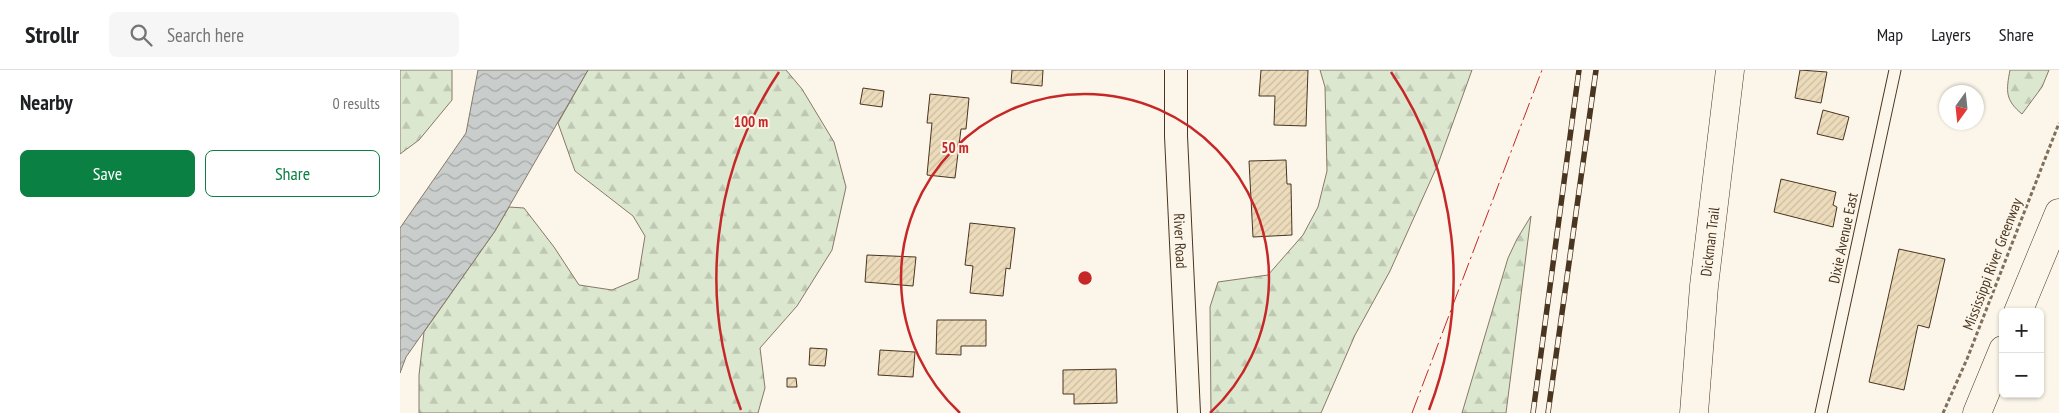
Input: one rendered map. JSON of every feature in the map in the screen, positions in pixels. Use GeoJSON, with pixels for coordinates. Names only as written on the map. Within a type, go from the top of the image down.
{"type":"FeatureCollection","features":[{"type":"Feature","properties":{"kind":"street","name":"River Road"},"geometry":{"type":"LineString","coordinates":[[1176,70],[1176,146],[1189,413]]}},
{"type":"Feature","properties":{"kind":"street","name":"Dickman Trail"},"geometry":{"type":"LineString","coordinates":[[1694,413],[1704,286],[1730,70]]}},
{"type":"Feature","properties":{"kind":"street"},"geometry":{"type":"LineString","coordinates":[[2020,308],[2059,213]]}},
{"type":"Feature","properties":{"kind":"street"},"geometry":{"type":"LineString","coordinates":[[1977,413],[2002,353]]}},
{"type":"Feature","properties":{"kind":"lane","name":"Dixie Avenue East"},"geometry":{"type":"LineString","coordinates":[[1821,413],[1895,70]]}},
{"type":"Feature","properties":{"kind":"path","name":"Mississippi River Greenway"},"geometry":{"type":"LineString","coordinates":[[1943,413],[1967,359],[2059,123]]}},
{"type":"Feature","properties":{"kind":"green space"},"geometry":{"type":"Polygon","coordinates":[[[400,70],[452,70],[452,100],[419,140],[400,154],[400,70]]]}},
{"type":"Feature","properties":{"kind":"green space"},"geometry":{"type":"Polygon","coordinates":[[[588,70],[786,70],[802,89],[834,142],[846,187],[832,250],[797,306],[760,348],[765,388],[758,413],[419,413],[419,375],[424,332],[495,231],[509,207],[524,208],[554,247],[579,285],[612,290],[638,279],[645,236],[633,216],[575,171],[558,123],[588,70]]]}},
{"type":"Feature","properties":{"kind":"green space"},"geometry":{"type":"Polygon","coordinates":[[[1320,70],[1472,70],[1438,164],[1390,271],[1355,335],[1321,413],[1211,413],[1210,307],[1218,282],[1268,275],[1303,235],[1318,207],[1327,171],[1325,87],[1320,70]]]}},
{"type":"Feature","properties":{"kind":"green space"},"geometry":{"type":"Polygon","coordinates":[[[2010,70],[2049,70],[2042,87],[2022,114],[2012,104],[2008,95],[2010,70]]]}},
{"type":"Feature","properties":{"kind":"green space"},"geometry":{"type":"Polygon","coordinates":[[[1531,216],[1506,413],[1462,413],[1508,258],[1531,216]]]}},
{"type":"Feature","properties":{"kind":"water"},"geometry":{"type":"Polygon","coordinates":[[[478,70],[588,70],[495,231],[406,357],[400,373],[400,228],[466,133],[478,70]]]}},
{"type":"Feature","properties":{"kind":"building"},"geometry":{"type":"Polygon","coordinates":[[[1012,70],[1043,70],[1042,86],[1011,83],[1012,70]]]}},
{"type":"Feature","properties":{"kind":"building"},"geometry":{"type":"Polygon","coordinates":[[[1261,70],[1308,70],[1306,126],[1274,125],[1275,96],[1259,96],[1261,70]]]}},
{"type":"Feature","properties":{"kind":"building"},"geometry":{"type":"Polygon","coordinates":[[[1800,70],[1827,72],[1821,103],[1795,98],[1800,70]]]}},
{"type":"Feature","properties":{"kind":"building"},"geometry":{"type":"Polygon","coordinates":[[[863,88],[884,91],[882,107],[860,104],[863,88]]]}},
{"type":"Feature","properties":{"kind":"building"},"geometry":{"type":"Polygon","coordinates":[[[930,94],[969,98],[966,129],[961,129],[955,178],[927,175],[932,123],[927,123],[930,94]]]}},
{"type":"Feature","properties":{"kind":"building"},"geometry":{"type":"Polygon","coordinates":[[[1823,110],[1849,117],[1843,140],[1817,134],[1823,110]]]}},
{"type":"Feature","properties":{"kind":"building"},"geometry":{"type":"Polygon","coordinates":[[[1286,160],[1287,184],[1291,184],[1292,235],[1253,237],[1249,161],[1286,160]]]}},
{"type":"Feature","properties":{"kind":"building"},"geometry":{"type":"Polygon","coordinates":[[[1781,179],[1836,192],[1833,205],[1837,207],[1833,227],[1774,212],[1781,179]]]}},
{"type":"Feature","properties":{"kind":"building"},"geometry":{"type":"Polygon","coordinates":[[[970,223],[1015,228],[1010,269],[1006,268],[1003,296],[970,293],[973,266],[965,265],[970,223]]]}},
{"type":"Feature","properties":{"kind":"building"},"geometry":{"type":"Polygon","coordinates":[[[1899,249],[1945,259],[1929,328],[1918,325],[1904,390],[1869,382],[1899,249]]]}},
{"type":"Feature","properties":{"kind":"building"},"geometry":{"type":"Polygon","coordinates":[[[867,255],[916,257],[913,286],[865,282],[867,255]]]}},
{"type":"Feature","properties":{"kind":"building"},"geometry":{"type":"Polygon","coordinates":[[[937,320],[986,320],[986,346],[961,346],[961,355],[936,354],[937,320]]]}},
{"type":"Feature","properties":{"kind":"building"},"geometry":{"type":"Polygon","coordinates":[[[810,348],[827,349],[825,366],[809,365],[810,348]]]}},
{"type":"Feature","properties":{"kind":"building"},"geometry":{"type":"Polygon","coordinates":[[[880,350],[915,352],[913,377],[878,375],[880,350]]]}},
{"type":"Feature","properties":{"kind":"building"},"geometry":{"type":"Polygon","coordinates":[[[1116,369],[1117,403],[1074,404],[1074,394],[1063,394],[1063,370],[1116,369]]]}},
{"type":"Feature","properties":{"kind":"building"},"geometry":{"type":"Polygon","coordinates":[[[787,378],[796,378],[797,387],[787,387],[787,378]]]}},
{"type":"Feature","properties":{"kind":"railway"},"geometry":{"type":"LineString","coordinates":[[1533,413],[1579,70]]}},
{"type":"Feature","properties":{"kind":"railway"},"geometry":{"type":"LineString","coordinates":[[1548,413],[1596,70]]}},
{"type":"Feature","properties":{"kind":"power"},"geometry":{"type":"LineString","coordinates":[[1412,413],[1542,70]]}}]}
